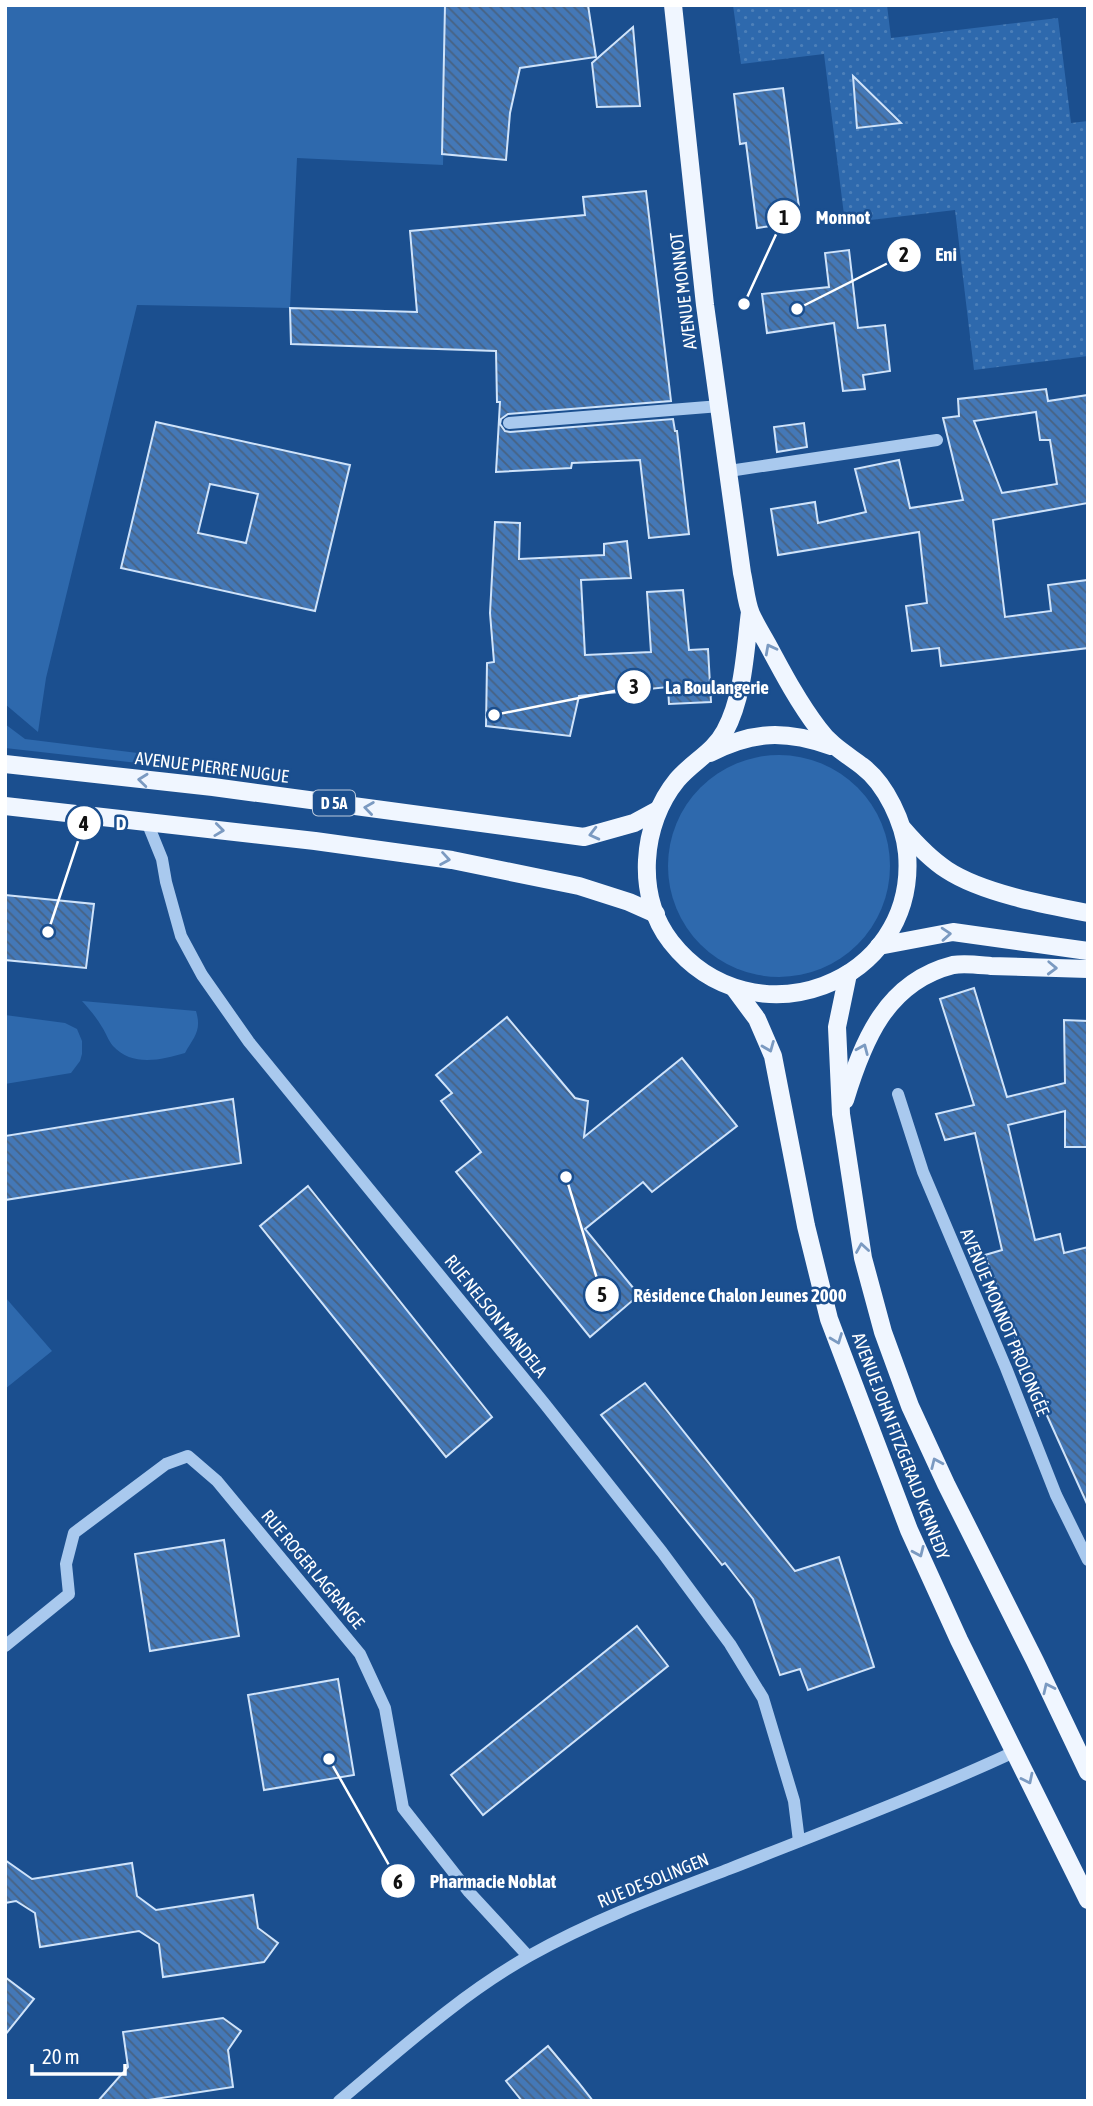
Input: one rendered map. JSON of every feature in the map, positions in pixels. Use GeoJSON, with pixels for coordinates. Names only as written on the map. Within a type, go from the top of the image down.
{"type":"FeatureCollection","features":[{"type":"Feature","properties":{"kind":"main road","name":"AVENUE MONNOT"},"geometry":{"type":"LineString","coordinates":[[673,5],[705,305],[742,573],[750,612]]}},
{"type":"Feature","properties":{"kind":"main road"},"geometry":{"type":"LineString","coordinates":[[750,612],[785,677],[818,729],[834,747],[865,768],[888,795],[903,829],[907,853],[907,877],[902,902],[879,946],[848,974],[817,989],[782,995],[751,993],[734,988],[718,981],[686,959],[670,940],[656,914],[647,880],[648,844],[658,810],[678,779],[706,755],[724,732],[738,700],[750,612]]}},
{"type":"Feature","properties":{"kind":"main road"},"geometry":{"type":"LineString","coordinates":[[706,755],[730,743],[755,736],[782,734],[809,738],[834,747]]}},
{"type":"Feature","properties":{"kind":"main road","name":"AVENUE PIERRE NUGUE"},"geometry":{"type":"LineString","coordinates":[[5,764],[226,789],[584,837],[634,823],[658,810]]}},
{"type":"Feature","properties":{"kind":"main road","name":"D 5A"},"geometry":{"type":"LineString","coordinates":[[5,807],[316,841],[452,860],[579,886],[656,914]]}},
{"type":"Feature","properties":{"kind":"main road"},"geometry":{"type":"LineString","coordinates":[[903,829],[924,852],[946,870],[967,881],[1035,902],[1088,913]]}},
{"type":"Feature","properties":{"kind":"main road"},"geometry":{"type":"LineString","coordinates":[[879,946],[953,932],[1088,951]]}},
{"type":"Feature","properties":{"kind":"main road"},"geometry":{"type":"LineString","coordinates":[[841,1114],[853,1072],[874,1023],[891,1002],[913,984],[932,973],[956,965],[1088,969]]}},
{"type":"Feature","properties":{"kind":"main road","name":"AVENUE JOHN FITZGERALD KENNEDY"},"geometry":{"type":"LineString","coordinates":[[848,974],[837,1027],[841,1114],[863,1258],[883,1332],[910,1406],[946,1484],[1088,1772]]}},
{"type":"Feature","properties":{"kind":"main road","name":"AVENUE JOHN FITZGERALD KENNEDY"},"geometry":{"type":"LineString","coordinates":[[734,988],[757,1019],[773,1056],[806,1226],[829,1319],[909,1530],[959,1640],[1088,1900]]}},
{"type":"Feature","properties":{"kind":"street"},"geometry":{"type":"LineString","coordinates":[[509,423],[720,406]]}},
{"type":"Feature","properties":{"kind":"street"},"geometry":{"type":"LineString","coordinates":[[729,471],[937,440]]}},
{"type":"Feature","properties":{"kind":"street","name":"RUE NELSON MANDELA"},"geometry":{"type":"LineString","coordinates":[[147,822],[162,859],[181,936],[221,1004],[249,1042],[544,1403],[662,1552],[730,1644],[762,1698],[794,1801],[799,1841]]}},
{"type":"Feature","properties":{"kind":"street","name":"AVENUE MONNOT PROLONGÉE"},"geometry":{"type":"LineString","coordinates":[[898,1094],[923,1172],[1006,1367],[1056,1494],[1088,1559]]}},
{"type":"Feature","properties":{"kind":"street","name":"RUE ROGER LAGRANGE"},"geometry":{"type":"LineString","coordinates":[[5,1646],[69,1594],[66,1564],[74,1533],[166,1464],[188,1456],[217,1481],[360,1654],[385,1708],[403,1808],[469,1892],[528,1956]]}},
{"type":"Feature","properties":{"kind":"street","name":"RUE DE SOLINGEN"},"geometry":{"type":"LineString","coordinates":[[339,2101],[450,2010],[528,1956],[602,1918],[799,1841],[1014,1752]]}},
{"type":"Feature","properties":{"kind":"shaded area"},"geometry":{"type":"Polygon","coordinates":[[[5,5],[446,5],[443,165],[297,158],[290,308],[137,305],[46,678],[38,732],[5,704],[5,5]]]}},
{"type":"Feature","properties":{"kind":"shaded area"},"geometry":{"type":"Polygon","coordinates":[[[733,5],[887,5],[891,38],[1058,18],[1071,123],[1088,121],[1088,356],[974,370],[955,210],[845,223],[824,54],[741,64],[733,5]]]}},
{"type":"Feature","properties":{"kind":"shaded area"},"geometry":{"type":"Polygon","coordinates":[[[5,724],[25,739],[194,760],[182,768],[5,748],[5,724]]]}},
{"type":"Feature","properties":{"kind":"shaded area"},"geometry":{"type":"Polygon","coordinates":[[[779,755],[801,757],[821,763],[849,780],[865,796],[882,824],[888,844],[888,888],[882,908],[865,936],[849,952],[821,969],[801,975],[779,977],[757,975],[737,969],[709,952],[693,936],[676,908],[670,888],[668,866],[670,844],[676,824],[693,796],[709,780],[737,763],[757,757],[779,755]]]}},
{"type":"Feature","properties":{"kind":"shaded area"},"geometry":{"type":"Polygon","coordinates":[[[82,1001],[196,1011],[198,1029],[185,1053],[147,1060],[129,1057],[113,1046],[98,1020],[82,1001]]]}},
{"type":"Feature","properties":{"kind":"shaded area"},"geometry":{"type":"Polygon","coordinates":[[[5,1015],[65,1023],[77,1029],[82,1041],[80,1061],[71,1073],[5,1084],[5,1015]]]}},
{"type":"Feature","properties":{"kind":"shaded area"},"geometry":{"type":"Polygon","coordinates":[[[5,1297],[52,1351],[5,1389],[5,1297]]]}},
{"type":"Feature","properties":{"kind":"building"},"geometry":{"type":"Polygon","coordinates":[[[445,5],[588,5],[596,57],[520,68],[510,113],[506,160],[442,154],[445,5]]]}},
{"type":"Feature","properties":{"kind":"building"},"geometry":{"type":"Polygon","coordinates":[[[633,27],[640,106],[597,107],[592,63],[633,27]]]}},
{"type":"Feature","properties":{"kind":"building"},"geometry":{"type":"Polygon","coordinates":[[[853,76],[901,123],[857,128],[853,76]]]}},
{"type":"Feature","properties":{"kind":"building"},"geometry":{"type":"Polygon","coordinates":[[[783,88],[801,222],[757,228],[746,143],[740,144],[734,94],[783,88]]]}},
{"type":"Feature","properties":{"kind":"building"},"geometry":{"type":"Polygon","coordinates":[[[646,191],[671,401],[508,414],[501,419],[500,424],[505,431],[510,432],[673,419],[677,431],[689,534],[649,538],[640,460],[572,463],[571,468],[496,472],[500,402],[497,402],[496,351],[291,344],[290,308],[417,312],[410,231],[585,215],[583,197],[646,191]]]}},
{"type":"Feature","properties":{"kind":"building"},"geometry":{"type":"Polygon","coordinates":[[[849,250],[858,328],[885,325],[890,371],[863,375],[865,389],[843,391],[834,323],[767,333],[762,294],[829,287],[825,253],[849,250]]]}},
{"type":"Feature","properties":{"kind":"building"},"geometry":{"type":"Polygon","coordinates":[[[1046,389],[1048,401],[1088,395],[1088,503],[993,520],[1005,617],[1051,611],[1048,585],[1088,580],[1088,648],[941,666],[939,648],[912,651],[906,606],[927,603],[919,532],[778,555],[771,509],[815,502],[818,523],[866,512],[855,469],[899,460],[910,508],[963,500],[943,418],[959,416],[958,399],[1046,389]],[[1036,412],[974,421],[1002,493],[1057,484],[1050,440],[1040,440],[1036,412]]]}},
{"type":"Feature","properties":{"kind":"building"},"geometry":{"type":"Polygon","coordinates":[[[156,422],[350,465],[315,611],[121,568],[156,422]],[[210,484],[198,533],[246,543],[258,494],[210,484]]]}},
{"type":"Feature","properties":{"kind":"building"},"geometry":{"type":"Polygon","coordinates":[[[804,423],[807,447],[777,452],[774,427],[804,423]]]}},
{"type":"Feature","properties":{"kind":"building"},"geometry":{"type":"Polygon","coordinates":[[[495,522],[520,523],[519,559],[604,555],[604,544],[627,541],[631,578],[581,580],[585,655],[651,652],[647,592],[683,590],[689,650],[708,649],[711,702],[669,704],[668,687],[579,696],[570,736],[486,726],[487,663],[494,662],[490,613],[495,522]]]}},
{"type":"Feature","properties":{"kind":"building"},"geometry":{"type":"Polygon","coordinates":[[[5,895],[94,904],[86,968],[5,960],[5,895]]]}},
{"type":"Feature","properties":{"kind":"building"},"geometry":{"type":"Polygon","coordinates":[[[974,988],[1007,1097],[1065,1083],[1064,1020],[1088,1021],[1088,1147],[1065,1147],[1065,1111],[1008,1125],[1035,1240],[1060,1234],[1064,1253],[1088,1247],[1088,1506],[1030,1378],[985,1255],[1002,1250],[975,1133],[945,1140],[936,1114],[974,1105],[940,999],[974,988]]]}},
{"type":"Feature","properties":{"kind":"building"},"geometry":{"type":"Polygon","coordinates":[[[507,1017],[575,1098],[588,1101],[584,1137],[682,1058],[737,1126],[652,1192],[643,1182],[585,1229],[639,1295],[590,1337],[456,1172],[481,1152],[441,1101],[452,1093],[436,1075],[507,1017]]]}},
{"type":"Feature","properties":{"kind":"building"},"geometry":{"type":"Polygon","coordinates":[[[233,1099],[241,1163],[5,1200],[5,1136],[233,1099]]]}},
{"type":"Feature","properties":{"kind":"building"},"geometry":{"type":"Polygon","coordinates":[[[308,1186],[492,1417],[446,1457],[260,1226],[308,1186]]]}},
{"type":"Feature","properties":{"kind":"building"},"geometry":{"type":"Polygon","coordinates":[[[645,1383],[795,1571],[839,1557],[874,1667],[808,1690],[800,1669],[780,1675],[753,1599],[725,1563],[722,1565],[601,1415],[645,1383]]]}},
{"type":"Feature","properties":{"kind":"building"},"geometry":{"type":"Polygon","coordinates":[[[224,1540],[239,1636],[150,1651],[135,1554],[224,1540]]]}},
{"type":"Feature","properties":{"kind":"building"},"geometry":{"type":"Polygon","coordinates":[[[637,1626],[668,1666],[483,1815],[451,1775],[637,1626]]]}},
{"type":"Feature","properties":{"kind":"building"},"geometry":{"type":"Polygon","coordinates":[[[338,1679],[354,1775],[264,1790],[248,1695],[338,1679]]]}},
{"type":"Feature","properties":{"kind":"building"},"geometry":{"type":"Polygon","coordinates":[[[5,1860],[32,1879],[132,1863],[137,1896],[156,1910],[253,1895],[258,1928],[278,1943],[264,1962],[163,1977],[159,1944],[139,1931],[40,1947],[35,1913],[16,1901],[5,1903],[5,1860]]]}},
{"type":"Feature","properties":{"kind":"building"},"geometry":{"type":"Polygon","coordinates":[[[5,1977],[34,1999],[5,2035],[5,1977]]]}},
{"type":"Feature","properties":{"kind":"building"},"geometry":{"type":"Polygon","coordinates":[[[223,2018],[241,2031],[228,2050],[233,2087],[142,2101],[98,2101],[128,2067],[123,2032],[223,2018]]]}},
{"type":"Feature","properties":{"kind":"building"},"geometry":{"type":"Polygon","coordinates":[[[548,2046],[593,2101],[522,2101],[506,2081],[548,2046]]]}},
{"type":"Feature","properties":{"kind":"place","name":"Monnot"},"geometry":{"type":"Point","coordinates":[744,304]}},
{"type":"Feature","properties":{"kind":"place","name":"Eni"},"geometry":{"type":"Point","coordinates":[797,309]}},
{"type":"Feature","properties":{"kind":"place","name":"La Boulangerie"},"geometry":{"type":"Point","coordinates":[494,715]}},
{"type":"Feature","properties":{"kind":"place","name":"D"},"geometry":{"type":"Point","coordinates":[48,932]}},
{"type":"Feature","properties":{"kind":"place","name":"Résidence Chalon Jeunes 2000"},"geometry":{"type":"Point","coordinates":[566,1177]}},
{"type":"Feature","properties":{"kind":"place","name":"Pharmacie Noblat"},"geometry":{"type":"Point","coordinates":[329,1759]}}]}
